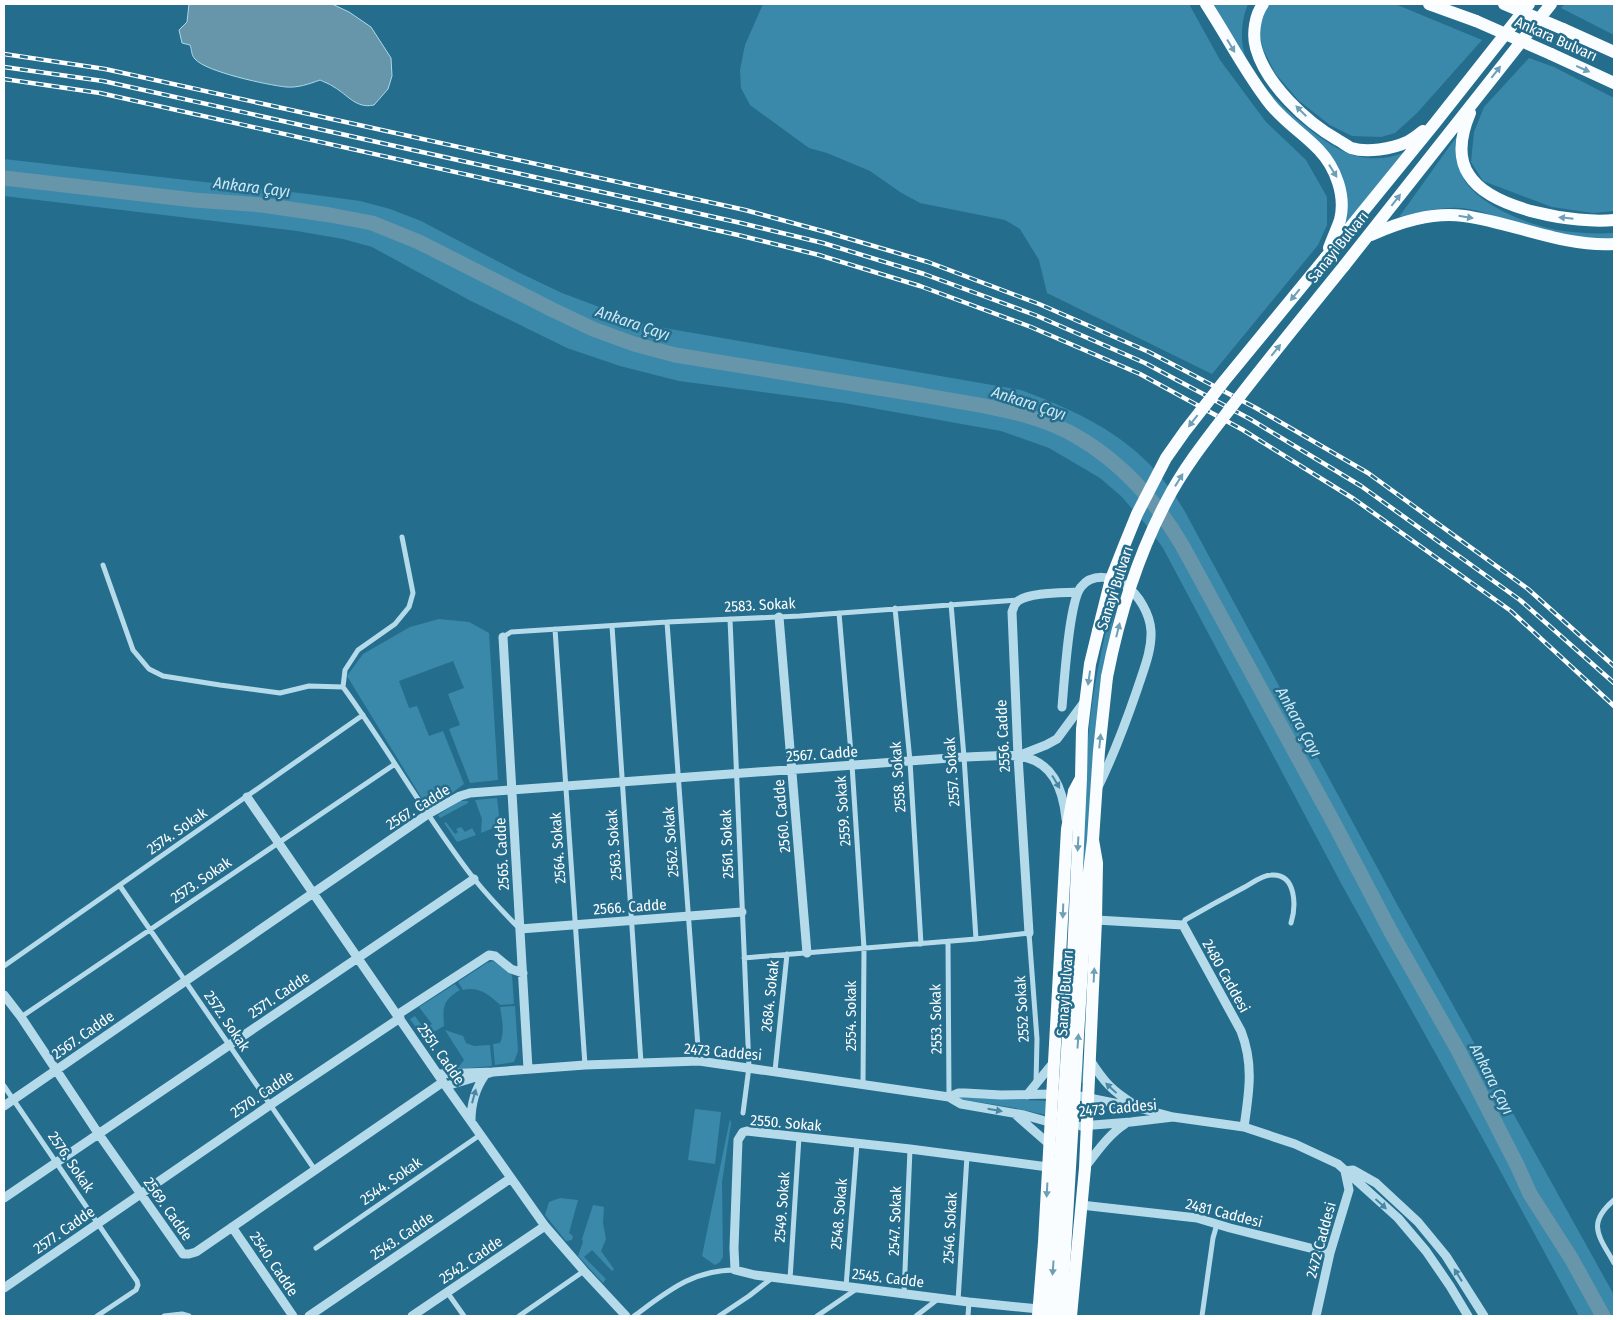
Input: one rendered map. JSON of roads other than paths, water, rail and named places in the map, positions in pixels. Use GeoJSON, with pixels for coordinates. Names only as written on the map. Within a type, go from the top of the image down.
{"type":"FeatureCollection","features":[{"type":"Feature","properties":{"kind":"main road"},"geometry":{"type":"LineString","coordinates":[[1206,4],[1249,75],[1268,102],[1279,115],[1320,151],[1337,178],[1342,199],[1340,219],[1326,257]]}},
{"type":"Feature","properties":{"kind":"main road"},"geometry":{"type":"LineString","coordinates":[[1263,4],[1255,25],[1255,46],[1264,68],[1276,86],[1304,115],[1328,134],[1351,148],[1372,150],[1400,145],[1435,123]]}},
{"type":"Feature","properties":{"kind":"main road","name":"Ankara Bulvarı"},"geometry":{"type":"LineString","coordinates":[[1429,4],[1476,21],[1614,83]]}},
{"type":"Feature","properties":{"kind":"main road","name":"Ankara Bulvarı"},"geometry":{"type":"LineString","coordinates":[[1504,4],[1614,52]]}},
{"type":"Feature","properties":{"kind":"main road","name":"Sanayi Bulvarı"},"geometry":{"type":"LineString","coordinates":[[1042,1314],[1054,1260],[1082,778],[1082,729],[1090,664],[1111,579],[1137,514],[1166,458],[1185,431],[1529,4]]}},
{"type":"Feature","properties":{"kind":"main road","name":"Sanayi Bulvarı"},"geometry":{"type":"LineString","coordinates":[[1061,1316],[1087,887],[1093,840],[1099,751],[1107,677],[1122,614],[1135,572],[1174,487],[1205,440],[1551,4]]}},
{"type":"Feature","properties":{"kind":"main road"},"geometry":{"type":"LineString","coordinates":[[1476,98],[1462,133],[1461,152],[1468,175],[1478,185],[1492,195],[1521,208],[1560,218],[1602,222],[1614,220]]}},
{"type":"Feature","properties":{"kind":"main road"},"geometry":{"type":"LineString","coordinates":[[1368,236],[1393,225],[1417,218],[1463,216],[1559,239],[1597,245],[1614,244]]}},
{"type":"Feature","properties":{"kind":"main road"},"geometry":{"type":"LineString","coordinates":[[1042,1314],[1053,1060],[1067,829],[1074,791],[1082,778]]}},
{"type":"Feature","properties":{"kind":"main road"},"geometry":{"type":"LineString","coordinates":[[1071,1316],[1085,1169],[1087,1126],[1098,863],[1093,840]]}},
{"type":"Feature","properties":{"kind":"main road"},"geometry":{"type":"LineString","coordinates":[[1053,1060],[1063,1069],[1073,1071],[1081,1069],[1090,1057]]}},
{"type":"Feature","properties":{"kind":"main road"},"geometry":{"type":"LineString","coordinates":[[1048,1167],[1056,1158],[1065,1157],[1074,1158],[1085,1169]]}},
{"type":"Feature","properties":{"kind":"street"},"geometry":{"type":"LineString","coordinates":[[402,537],[413,593],[409,607],[395,624],[358,650],[345,670],[343,687],[364,715],[428,814],[474,879],[520,929]]}},
{"type":"Feature","properties":{"kind":"street"},"geometry":{"type":"LineString","coordinates":[[103,565],[133,650],[149,669],[163,676],[220,686],[280,693],[310,686],[343,687]]}},
{"type":"Feature","properties":{"kind":"street"},"geometry":{"type":"LineString","coordinates":[[1062,707],[1072,612],[1078,592],[1088,581],[1098,577],[1106,577],[1124,584],[1132,591],[1150,621],[1151,641],[1135,696],[1110,762],[1097,790]]}},
{"type":"Feature","properties":{"kind":"street"},"geometry":{"type":"LineString","coordinates":[[1019,600],[1038,595],[1078,592]]}},
{"type":"Feature","properties":{"kind":"street","name":"2583. Sokak"},"geometry":{"type":"LineString","coordinates":[[503,637],[510,632],[779,617],[1019,600]]}},
{"type":"Feature","properties":{"kind":"street","name":"2556. Cadde"},"geometry":{"type":"LineString","coordinates":[[1019,600],[1015,604],[1012,620],[1029,933]]}},
{"type":"Feature","properties":{"kind":"street","name":"2557. Sokak"},"geometry":{"type":"LineString","coordinates":[[951,604],[964,757],[976,939]]}},
{"type":"Feature","properties":{"kind":"street","name":"2558. Sokak"},"geometry":{"type":"LineString","coordinates":[[895,608],[910,761],[920,944]]}},
{"type":"Feature","properties":{"kind":"street","name":"2559. Sokak"},"geometry":{"type":"LineString","coordinates":[[839,612],[852,766],[864,948]]}},
{"type":"Feature","properties":{"kind":"street","name":"2560. Cadde"},"geometry":{"type":"LineString","coordinates":[[779,617],[806,953]]}},
{"type":"Feature","properties":{"kind":"street","name":"2561. Sokak"},"geometry":{"type":"LineString","coordinates":[[730,619],[749,1067],[744,1113]]}},
{"type":"Feature","properties":{"kind":"street","name":"2562. Sokak"},"geometry":{"type":"LineString","coordinates":[[668,622],[699,1061]]}},
{"type":"Feature","properties":{"kind":"street","name":"2563. Sokak"},"geometry":{"type":"LineString","coordinates":[[612,626],[641,1063]]}},
{"type":"Feature","properties":{"kind":"street","name":"2564. Sokak"},"geometry":{"type":"LineString","coordinates":[[555,629],[585,1065]]}},
{"type":"Feature","properties":{"kind":"street","name":"2565. Cadde"},"geometry":{"type":"LineString","coordinates":[[503,637],[528,1069]]}},
{"type":"Feature","properties":{"kind":"street"},"geometry":{"type":"LineString","coordinates":[[1018,756],[1057,739],[1086,699]]}},
{"type":"Feature","properties":{"kind":"street","name":"2574. Sokak"},"geometry":{"type":"LineString","coordinates":[[4,966],[364,715]]}},
{"type":"Feature","properties":{"kind":"street"},"geometry":{"type":"LineString","coordinates":[[1018,756],[1039,764],[1051,774],[1061,790],[1067,829]]}},
{"type":"Feature","properties":{"kind":"street","name":"2567. Cadde"},"geometry":{"type":"LineString","coordinates":[[4,1106],[428,814],[460,796],[470,793],[964,757],[1018,756]]}},
{"type":"Feature","properties":{"kind":"street","name":"2573. Sokak"},"geometry":{"type":"LineString","coordinates":[[21,1017],[396,764]]}},
{"type":"Feature","properties":{"kind":"street","name":"2551. Cadde"},"geometry":{"type":"LineString","coordinates":[[247,797],[442,1081],[545,1226],[623,1315]]}},
{"type":"Feature","properties":{"kind":"street"},"geometry":{"type":"LineString","coordinates":[[1096,920],[1183,925],[1185,920],[1270,875],[1283,877],[1290,885],[1295,902],[1291,923]]}},
{"type":"Feature","properties":{"kind":"street","name":"2571. Cadde"},"geometry":{"type":"LineString","coordinates":[[4,1198],[474,879]]}},
{"type":"Feature","properties":{"kind":"street","name":"2572. Sokak"},"geometry":{"type":"LineString","coordinates":[[120,886],[314,1170]]}},
{"type":"Feature","properties":{"kind":"street","name":"2566. Cadde"},"geometry":{"type":"LineString","coordinates":[[520,929],[742,912]]}},
{"type":"Feature","properties":{"kind":"street","name":"2480 Caddesi"},"geometry":{"type":"LineString","coordinates":[[1183,925],[1241,1031],[1246,1045],[1249,1062],[1248,1097],[1244,1127]]}},
{"type":"Feature","properties":{"kind":"street"},"geometry":{"type":"LineString","coordinates":[[744,958],[1029,933]]}},
{"type":"Feature","properties":{"kind":"street","name":"2552 Sokak"},"geometry":{"type":"LineString","coordinates":[[1029,933],[1037,1039],[1036,1083]]}},
{"type":"Feature","properties":{"kind":"street","name":"2553. Sokak"},"geometry":{"type":"LineString","coordinates":[[948,941],[949,1097]]}},
{"type":"Feature","properties":{"kind":"street","name":"2554. Sokak"},"geometry":{"type":"LineString","coordinates":[[863,1084],[864,948]]}},
{"type":"Feature","properties":{"kind":"street","name":"2570. Cadde"},"geometry":{"type":"LineString","coordinates":[[140,1194],[489,954],[495,956],[511,969],[523,972]]}},
{"type":"Feature","properties":{"kind":"street","name":"2684. Sokak"},"geometry":{"type":"LineString","coordinates":[[776,1071],[787,954]]}},
{"type":"Feature","properties":{"kind":"street","name":"2569. Cadde"},"geometry":{"type":"LineString","coordinates":[[4,995],[183,1254],[196,1252],[442,1081]]}},
{"type":"Feature","properties":{"kind":"street"},"geometry":{"type":"LineString","coordinates":[[1090,1057],[1110,1088],[1139,1108]]}},
{"type":"Feature","properties":{"kind":"street"},"geometry":{"type":"LineString","coordinates":[[1027,1095],[1053,1060]]}},
{"type":"Feature","properties":{"kind":"street","name":"2473 Caddesi"},"geometry":{"type":"LineString","coordinates":[[489,1074],[585,1065],[699,1061],[949,1097],[962,1104],[1067,1126],[1126,1123],[1173,1117]]}},
{"type":"Feature","properties":{"kind":"street"},"geometry":{"type":"LineString","coordinates":[[442,1081],[489,1074]]}},
{"type":"Feature","properties":{"kind":"street"},"geometry":{"type":"LineString","coordinates":[[442,1081],[489,1074]]}},
{"type":"Feature","properties":{"kind":"street"},"geometry":{"type":"LineString","coordinates":[[470,1121],[476,1089],[489,1074]]}},
{"type":"Feature","properties":{"kind":"street","name":"2576. Sokak"},"geometry":{"type":"LineString","coordinates":[[4,1086],[138,1285],[136,1290],[130,1295],[97,1316]]}},
{"type":"Feature","properties":{"kind":"street","name":"2473 Caddesi"},"geometry":{"type":"LineString","coordinates":[[949,1097],[958,1093],[965,1093],[1052,1094],[1088,1098],[1173,1117],[1244,1127],[1295,1144],[1338,1164],[1406,1227],[1433,1261],[1468,1316]]}},
{"type":"Feature","properties":{"kind":"street"},"geometry":{"type":"LineString","coordinates":[[1012,1113],[1049,1144]]}},
{"type":"Feature","properties":{"kind":"street"},"geometry":{"type":"LineString","coordinates":[[1085,1169],[1106,1140],[1115,1130],[1126,1123]]}},
{"type":"Feature","properties":{"kind":"street","name":"2550. Sokak"},"geometry":{"type":"LineString","coordinates":[[735,1270],[734,1248],[738,1140],[743,1132],[910,1149],[1048,1167]]}},
{"type":"Feature","properties":{"kind":"street","name":"2544. Sokak"},"geometry":{"type":"LineString","coordinates":[[316,1248],[480,1135]]}},
{"type":"Feature","properties":{"kind":"street","name":"2549. Sokak"},"geometry":{"type":"LineString","coordinates":[[790,1280],[799,1137]]}},
{"type":"Feature","properties":{"kind":"street","name":"2548. Sokak"},"geometry":{"type":"LineString","coordinates":[[846,1286],[858,1144]]}},
{"type":"Feature","properties":{"kind":"street","name":"2547. Sokak"},"geometry":{"type":"LineString","coordinates":[[904,1294],[910,1149]]}},
{"type":"Feature","properties":{"kind":"street","name":"2546. Sokak"},"geometry":{"type":"LineString","coordinates":[[958,1301],[967,1156]]}},
{"type":"Feature","properties":{"kind":"street","name":"2473 Caddesi"},"geometry":{"type":"LineString","coordinates":[[1345,1171],[1353,1170],[1376,1183],[1418,1222],[1446,1256],[1484,1316]]}},
{"type":"Feature","properties":{"kind":"street","name":"2472 Caddesi"},"geometry":{"type":"LineString","coordinates":[[1316,1316],[1330,1253],[1349,1190],[1345,1171]]}},
{"type":"Feature","properties":{"kind":"street","name":"2543. Cadde"},"geometry":{"type":"LineString","coordinates":[[309,1316],[511,1178]]}},
{"type":"Feature","properties":{"kind":"street","name":"2577. Cadde"},"geometry":{"type":"LineString","coordinates":[[4,1288],[140,1194]]}},
{"type":"Feature","properties":{"kind":"street"},"geometry":{"type":"LineString","coordinates":[[1614,1200],[1603,1210],[1599,1217],[1598,1226],[1598,1234],[1614,1263]]}},
{"type":"Feature","properties":{"kind":"street","name":"2481 Caddesi"},"geometry":{"type":"LineString","coordinates":[[1081,1205],[1197,1218],[1330,1253]]}},
{"type":"Feature","properties":{"kind":"street"},"geometry":{"type":"LineString","coordinates":[[1202,1316],[1217,1224]]}},
{"type":"Feature","properties":{"kind":"street","name":"2542. Cadde"},"geometry":{"type":"LineString","coordinates":[[412,1316],[545,1226]]}},
{"type":"Feature","properties":{"kind":"street","name":"2540. Cadde"},"geometry":{"type":"LineString","coordinates":[[232,1227],[293,1316]]}},
{"type":"Feature","properties":{"kind":"street"},"geometry":{"type":"LineString","coordinates":[[634,1316],[684,1282],[707,1273],[735,1270]]}},
{"type":"Feature","properties":{"kind":"street","name":"2545. Cadde"},"geometry":{"type":"LineString","coordinates":[[735,1270],[743,1273],[790,1280],[969,1302],[1042,1314]]}},
{"type":"Feature","properties":{"kind":"street"},"geometry":{"type":"LineString","coordinates":[[519,1316],[584,1271]]}},
{"type":"Feature","properties":{"kind":"street"},"geometry":{"type":"LineString","coordinates":[[719,1316],[749,1296],[772,1277]]}},
{"type":"Feature","properties":{"kind":"street"},"geometry":{"type":"LineString","coordinates":[[817,1316],[858,1288]]}},
{"type":"Feature","properties":{"kind":"street"},"geometry":{"type":"LineString","coordinates":[[447,1292],[464,1316]]}},
{"type":"Feature","properties":{"kind":"street"},"geometry":{"type":"LineString","coordinates":[[916,1316],[938,1298]]}},
{"type":"Feature","properties":{"kind":"street"},"geometry":{"type":"LineString","coordinates":[[968,1316],[969,1302]]}},
{"type":"Feature","properties":{"kind":"street"},"geometry":{"type":"LineString","coordinates":[[164,1316],[182,1314],[189,1316]]}},
{"type":"Feature","properties":{"kind":"waterway","name":"Ankara Çayı"},"geometry":{"type":"LineString","coordinates":[[4,178],[194,200],[262,205],[372,223],[419,242],[593,329],[634,344],[675,355],[1004,410],[1044,421],[1063,429],[1097,449],[1138,486],[1162,514],[1182,545],[1336,827],[1391,932],[1458,1050],[1530,1194],[1571,1258],[1603,1316]]}},
{"type":"Feature","properties":{"kind":"railway"},"geometry":{"type":"LineString","coordinates":[[4,54],[105,69],[745,210],[928,262],[1039,304],[1149,352],[1256,408],[1368,473],[1528,589],[1614,666]]}},
{"type":"Feature","properties":{"kind":"railway"},"geometry":{"type":"LineString","coordinates":[[4,67],[103,81],[741,223],[823,243],[924,274],[1035,315],[1145,363],[1250,419],[1361,486],[1520,600],[1614,683]]}},
{"type":"Feature","properties":{"kind":"railway"},"geometry":{"type":"LineString","coordinates":[[4,79],[100,93],[738,235],[819,255],[920,286],[1031,327],[1140,374],[1243,430],[1354,499],[1511,611],[1614,706]]}}]}
